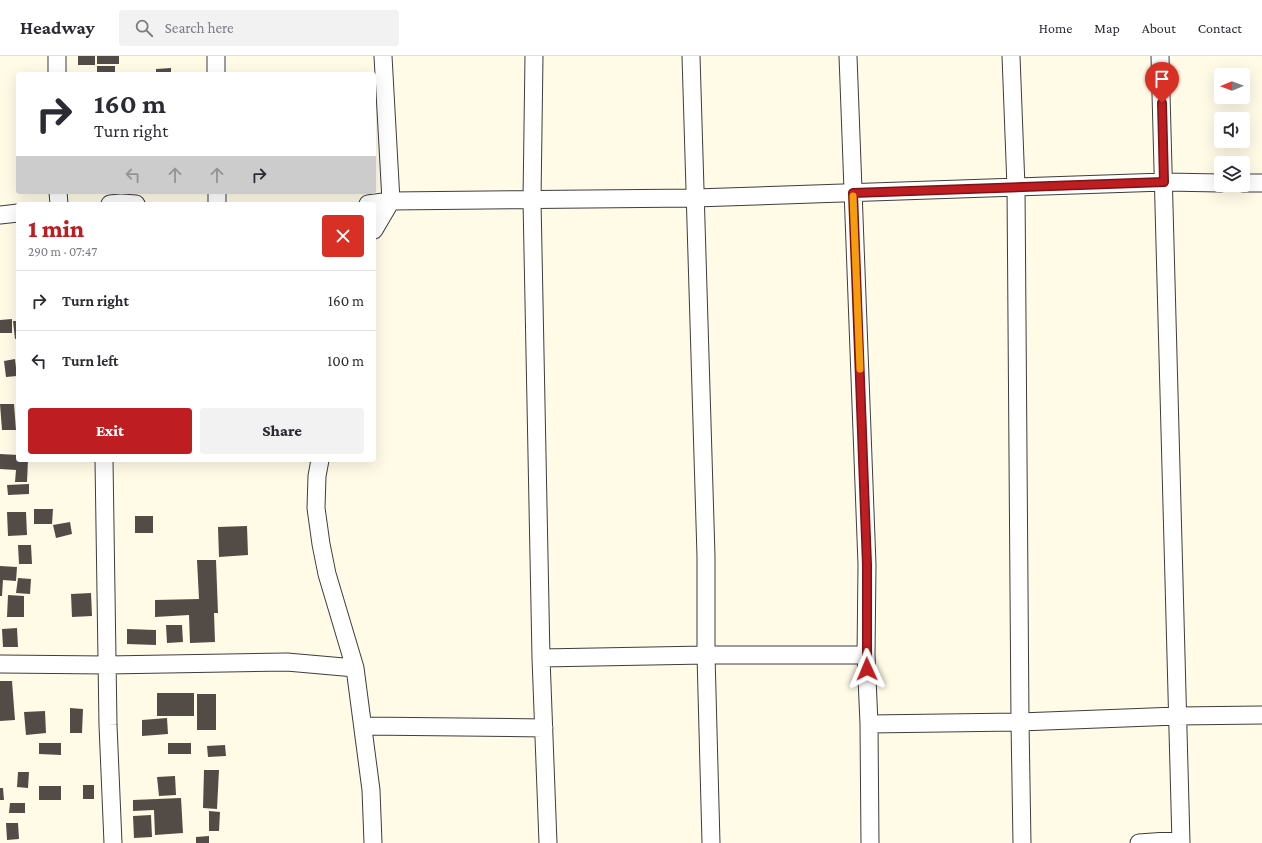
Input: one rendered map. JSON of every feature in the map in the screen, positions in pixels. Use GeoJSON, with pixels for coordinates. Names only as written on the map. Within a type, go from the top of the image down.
{"type":"FeatureCollection","features":[{"type":"Feature","properties":{"kind":"street"},"geometry":{"type":"LineString","coordinates":[[57,56],[57,72]]}},
{"type":"Feature","properties":{"kind":"street"},"geometry":{"type":"LineString","coordinates":[[216,56],[216,72]]}},
{"type":"Feature","properties":{"kind":"street"},"geometry":{"type":"LineString","coordinates":[[376,227],[391,201],[383,56]]}},
{"type":"Feature","properties":{"kind":"street"},"geometry":{"type":"LineString","coordinates":[[534,56],[532,200],[541,658],[548,843]]}},
{"type":"Feature","properties":{"kind":"street"},"geometry":{"type":"LineString","coordinates":[[691,56],[706,556],[706,655],[711,843]]}},
{"type":"Feature","properties":{"kind":"street"},"geometry":{"type":"LineString","coordinates":[[848,56],[867,565],[866,655],[870,843]]}},
{"type":"Feature","properties":{"kind":"street"},"geometry":{"type":"LineString","coordinates":[[1011,56],[1016,187],[1022,843]]}},
{"type":"Feature","properties":{"kind":"street"},"geometry":{"type":"LineString","coordinates":[[1139,843],[1181,841],[1160,56]]}},
{"type":"Feature","properties":{"kind":"street"},"geometry":{"type":"LineString","coordinates":[[376,203],[391,201],[695,198],[1164,182],[1214,183]]}},
{"type":"Feature","properties":{"kind":"street"},"geometry":{"type":"LineString","coordinates":[[1250,183],[1262,183]]}},
{"type":"Feature","properties":{"kind":"street"},"geometry":{"type":"LineString","coordinates":[[0,215],[16,213]]}},
{"type":"Feature","properties":{"kind":"street"},"geometry":{"type":"LineString","coordinates":[[104,462],[108,725],[113,843]]}},
{"type":"Feature","properties":{"kind":"street"},"geometry":{"type":"LineString","coordinates":[[320,462],[317,476],[316,508],[321,544],[327,574],[355,668],[371,790],[373,843]]}},
{"type":"Feature","properties":{"kind":"street"},"geometry":{"type":"LineString","coordinates":[[541,658],[706,655],[866,655]]}},
{"type":"Feature","properties":{"kind":"street"},"geometry":{"type":"LineString","coordinates":[[0,664],[107,665],[287,662],[355,668]]}},
{"type":"Feature","properties":{"kind":"street"},"geometry":{"type":"LineString","coordinates":[[868,724],[1020,722],[1177,716],[1262,715]]}},
{"type":"Feature","properties":{"kind":"street"},"geometry":{"type":"LineString","coordinates":[[363,726],[544,728]]}},
{"type":"Feature","properties":{"kind":"building"},"geometry":{"type":"Polygon","coordinates":[[[78,56],[95,56],[95,65],[78,65],[78,56]]]}},
{"type":"Feature","properties":{"kind":"building"},"geometry":{"type":"Polygon","coordinates":[[[97,56],[119,56],[119,64],[97,64],[97,56]]]}},
{"type":"Feature","properties":{"kind":"building"},"geometry":{"type":"Polygon","coordinates":[[[97,66],[115,66],[115,72],[97,72],[97,66]]]}},
{"type":"Feature","properties":{"kind":"building"},"geometry":{"type":"Polygon","coordinates":[[[171,68],[171,72],[156,72],[156,69],[171,68]]]}},
{"type":"Feature","properties":{"kind":"building"},"geometry":{"type":"Polygon","coordinates":[[[12,319],[12,333],[0,333],[0,320],[12,319]]]}},
{"type":"Feature","properties":{"kind":"building"},"geometry":{"type":"Polygon","coordinates":[[[13,321],[16,321],[15,339],[13,321]]]}},
{"type":"Feature","properties":{"kind":"building"},"geometry":{"type":"Polygon","coordinates":[[[15,359],[16,376],[6,377],[4,361],[15,359]]]}},
{"type":"Feature","properties":{"kind":"building"},"geometry":{"type":"Polygon","coordinates":[[[0,404],[14,404],[16,430],[2,430],[0,404]]]}},
{"type":"Feature","properties":{"kind":"building"},"geometry":{"type":"Polygon","coordinates":[[[0,454],[16,455],[16,462],[28,462],[27,482],[15,482],[16,470],[0,469],[0,454]]]}},
{"type":"Feature","properties":{"kind":"building"},"geometry":{"type":"Polygon","coordinates":[[[29,484],[29,494],[8,495],[7,485],[29,484]]]}},
{"type":"Feature","properties":{"kind":"building"},"geometry":{"type":"Polygon","coordinates":[[[34,509],[53,509],[52,524],[34,524],[34,509]]]}},
{"type":"Feature","properties":{"kind":"building"},"geometry":{"type":"Polygon","coordinates":[[[7,512],[26,512],[27,535],[8,536],[7,512]]]}},
{"type":"Feature","properties":{"kind":"building"},"geometry":{"type":"Polygon","coordinates":[[[135,516],[153,516],[153,533],[135,533],[135,516]]]}},
{"type":"Feature","properties":{"kind":"building"},"geometry":{"type":"Polygon","coordinates":[[[70,522],[72,534],[56,538],[53,525],[70,522]]]}},
{"type":"Feature","properties":{"kind":"building"},"geometry":{"type":"Polygon","coordinates":[[[247,526],[248,555],[219,557],[218,527],[247,526]]]}},
{"type":"Feature","properties":{"kind":"building"},"geometry":{"type":"Polygon","coordinates":[[[18,545],[31,545],[32,564],[19,564],[18,545]]]}},
{"type":"Feature","properties":{"kind":"building"},"geometry":{"type":"Polygon","coordinates":[[[197,560],[216,560],[218,613],[214,613],[215,642],[190,643],[189,615],[155,617],[155,600],[199,599],[197,560]]]}},
{"type":"Feature","properties":{"kind":"building"},"geometry":{"type":"Polygon","coordinates":[[[0,566],[17,567],[16,581],[3,580],[2,596],[0,596],[0,566]]]}},
{"type":"Feature","properties":{"kind":"building"},"geometry":{"type":"Polygon","coordinates":[[[18,578],[31,579],[30,594],[16,593],[18,578]]]}},
{"type":"Feature","properties":{"kind":"building"},"geometry":{"type":"Polygon","coordinates":[[[91,593],[92,616],[72,617],[71,594],[91,593]]]}},
{"type":"Feature","properties":{"kind":"building"},"geometry":{"type":"Polygon","coordinates":[[[8,595],[24,596],[24,617],[7,617],[8,595]]]}},
{"type":"Feature","properties":{"kind":"building"},"geometry":{"type":"Polygon","coordinates":[[[166,625],[182,625],[183,642],[167,643],[166,625]]]}},
{"type":"Feature","properties":{"kind":"building"},"geometry":{"type":"Polygon","coordinates":[[[17,628],[18,647],[3,647],[2,629],[17,628]]]}},
{"type":"Feature","properties":{"kind":"building"},"geometry":{"type":"Polygon","coordinates":[[[127,629],[156,630],[156,645],[127,644],[127,629]]]}},
{"type":"Feature","properties":{"kind":"building"},"geometry":{"type":"Polygon","coordinates":[[[0,681],[12,681],[15,720],[0,721],[0,681]]]}},
{"type":"Feature","properties":{"kind":"building"},"geometry":{"type":"Polygon","coordinates":[[[157,693],[194,693],[194,716],[157,716],[157,693]]]}},
{"type":"Feature","properties":{"kind":"building"},"geometry":{"type":"Polygon","coordinates":[[[197,694],[216,694],[216,730],[197,730],[197,694]]]}},
{"type":"Feature","properties":{"kind":"building"},"geometry":{"type":"Polygon","coordinates":[[[70,708],[83,709],[82,733],[70,733],[70,708]]]}},
{"type":"Feature","properties":{"kind":"building"},"geometry":{"type":"Polygon","coordinates":[[[45,711],[46,733],[26,735],[24,712],[45,711]]]}},
{"type":"Feature","properties":{"kind":"building"},"geometry":{"type":"Polygon","coordinates":[[[167,718],[168,734],[142,736],[142,720],[167,718]]]}},
{"type":"Feature","properties":{"kind":"building"},"geometry":{"type":"Polygon","coordinates":[[[39,743],[61,743],[61,755],[39,754],[39,743]]]}},
{"type":"Feature","properties":{"kind":"building"},"geometry":{"type":"Polygon","coordinates":[[[168,743],[191,743],[191,754],[168,754],[168,743]]]}},
{"type":"Feature","properties":{"kind":"building"},"geometry":{"type":"Polygon","coordinates":[[[225,745],[226,756],[208,757],[207,746],[225,745]]]}},
{"type":"Feature","properties":{"kind":"building"},"geometry":{"type":"Polygon","coordinates":[[[204,770],[219,770],[217,809],[203,808],[204,770]]]}},
{"type":"Feature","properties":{"kind":"building"},"geometry":{"type":"Polygon","coordinates":[[[18,772],[29,772],[28,788],[17,787],[18,772]]]}},
{"type":"Feature","properties":{"kind":"building"},"geometry":{"type":"Polygon","coordinates":[[[175,776],[176,795],[159,796],[157,777],[175,776]]]}},
{"type":"Feature","properties":{"kind":"building"},"geometry":{"type":"Polygon","coordinates":[[[83,785],[94,785],[94,799],[83,799],[83,785]]]}},
{"type":"Feature","properties":{"kind":"building"},"geometry":{"type":"Polygon","coordinates":[[[39,786],[61,786],[61,800],[39,800],[39,786]]]}},
{"type":"Feature","properties":{"kind":"building"},"geometry":{"type":"Polygon","coordinates":[[[0,788],[3,788],[4,800],[0,800],[0,788]]]}},
{"type":"Feature","properties":{"kind":"building"},"geometry":{"type":"Polygon","coordinates":[[[181,798],[183,833],[155,835],[154,810],[133,811],[133,800],[181,798]]]}},
{"type":"Feature","properties":{"kind":"building"},"geometry":{"type":"Polygon","coordinates":[[[10,803],[25,803],[25,813],[9,813],[10,803]]]}},
{"type":"Feature","properties":{"kind":"building"},"geometry":{"type":"Polygon","coordinates":[[[209,811],[220,812],[219,831],[209,831],[209,811]]]}},
{"type":"Feature","properties":{"kind":"building"},"geometry":{"type":"Polygon","coordinates":[[[151,815],[152,837],[134,838],[133,816],[151,815]]]}},
{"type":"Feature","properties":{"kind":"building"},"geometry":{"type":"Polygon","coordinates":[[[6,823],[18,823],[19,839],[7,840],[6,823]]]}},
{"type":"Feature","properties":{"kind":"building"},"geometry":{"type":"Polygon","coordinates":[[[209,836],[209,843],[196,843],[196,837],[209,836]]]}},
{"type":"Feature","properties":{"kind":"slow traffic"},"geometry":{"type":"LineString","coordinates":[[853,196],[860,369]]}},
{"type":"Feature","properties":{"kind":"route"},"geometry":{"type":"LineString","coordinates":[[867,669],[867,565],[853,193],[1164,182],[1162,103]]}}]}
